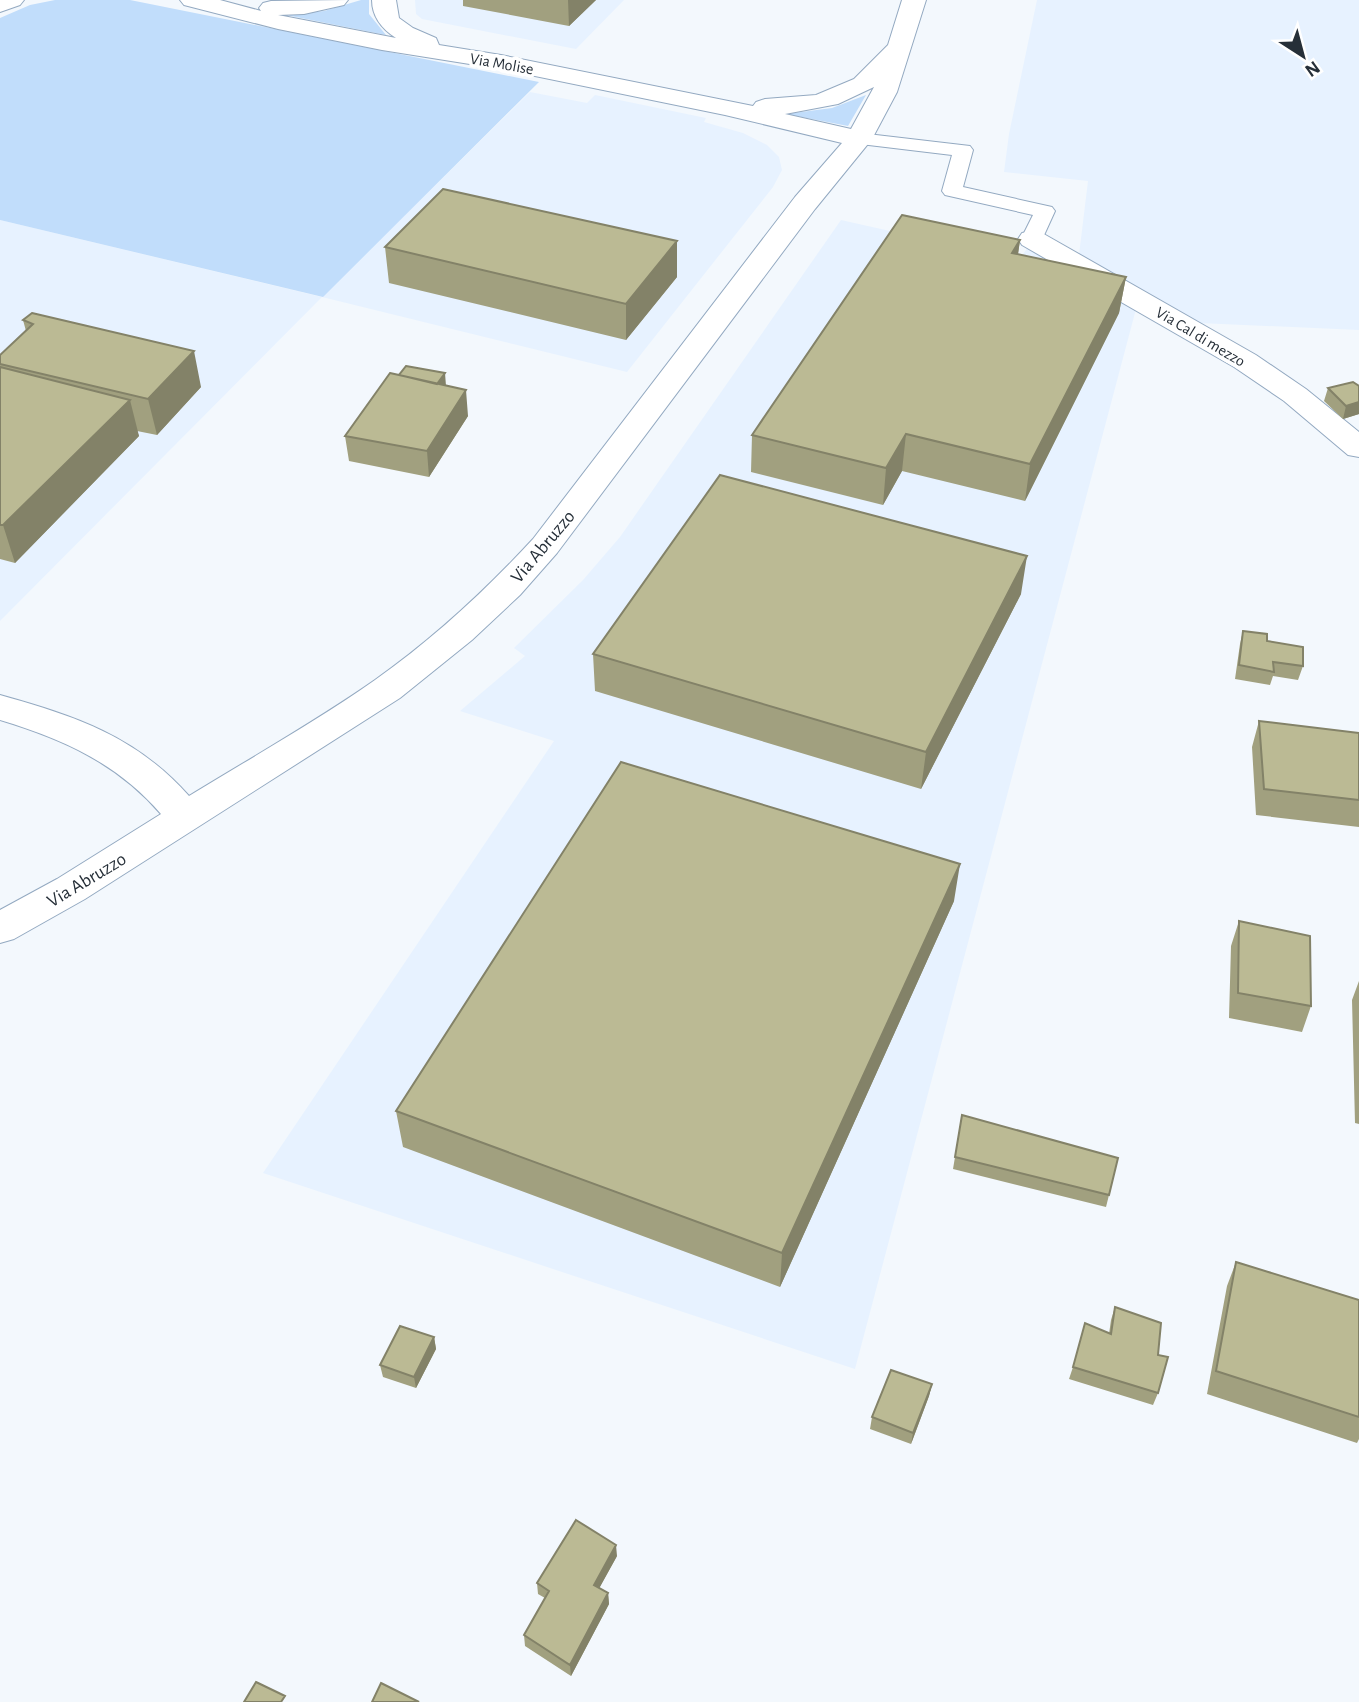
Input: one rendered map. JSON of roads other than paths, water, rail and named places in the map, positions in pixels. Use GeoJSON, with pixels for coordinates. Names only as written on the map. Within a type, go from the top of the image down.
{"type":"FeatureCollection","features":[{"type":"Feature","properties":{"kind":"street"},"geometry":{"type":"LineString","coordinates":[[0,5],[12,0]]}},
{"type":"Feature","properties":{"kind":"street"},"geometry":{"type":"LineString","coordinates":[[192,0],[220,6],[281,8],[337,0]]}},
{"type":"Feature","properties":{"kind":"street"},"geometry":{"type":"LineString","coordinates":[[384,0],[384,11],[388,20],[413,38],[501,62]]}},
{"type":"Feature","properties":{"kind":"street","name":"Via Abruzzo"},"geometry":{"type":"LineString","coordinates":[[0,928],[71,889],[387,688],[460,632],[501,593],[545,546],[811,195],[859,139],[885,92],[914,0]]}},
{"type":"Feature","properties":{"kind":"street","name":"Via Molise"},"geometry":{"type":"LineString","coordinates":[[220,6],[278,22],[382,43],[501,62],[725,107],[859,139]]}},
{"type":"Feature","properties":{"kind":"street","name":"Via Molise"},"geometry":{"type":"LineString","coordinates":[[725,107],[798,105],[844,93],[862,85],[877,71],[901,40]]}},
{"type":"Feature","properties":{"kind":"street","name":"Via Molise"},"geometry":{"type":"LineString","coordinates":[[725,107],[776,129],[802,146],[812,164],[811,195]]}},
{"type":"Feature","properties":{"kind":"street","name":"Via Cal di mezzo"},"geometry":{"type":"LineString","coordinates":[[1032,239],[1245,361],[1295,395],[1359,448]]}},
{"type":"Feature","properties":{"kind":"street"},"geometry":{"type":"LineString","coordinates":[[0,707],[71,728],[108,746],[148,775],[186,817]]}},
{"type":"Feature","properties":{"kind":"lane"},"geometry":{"type":"LineString","coordinates":[[859,139],[963,150],[952,191],[1045,211],[1032,239]]}}]}
